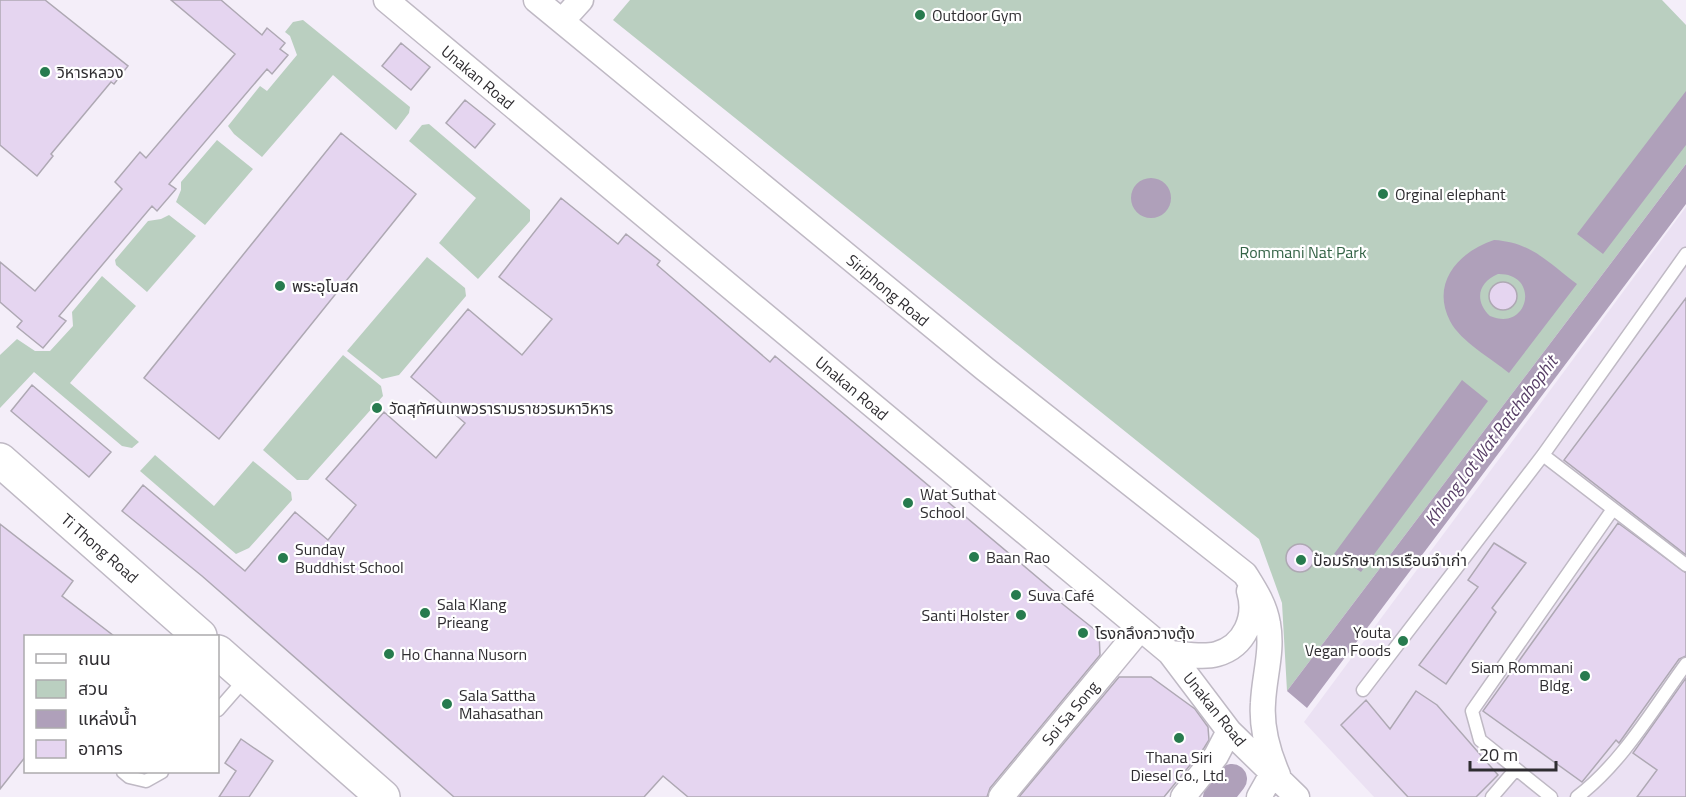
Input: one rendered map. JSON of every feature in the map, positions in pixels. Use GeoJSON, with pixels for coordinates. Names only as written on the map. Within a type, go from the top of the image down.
{"type":"FeatureCollection","features":[{"type":"Feature","properties":{"kind":"main road","name":"Ti Thong Road"},"geometry":{"type":"LineString","coordinates":[[0,460],[189,633]]}},
{"type":"Feature","properties":{"kind":"main road"},"geometry":{"type":"LineString","coordinates":[[219,653],[383,797]]}},
{"type":"Feature","properties":{"kind":"street","name":"Unakan Road"},"geometry":{"type":"LineString","coordinates":[[386,0],[1170,653],[1229,731],[1283,784]]}},
{"type":"Feature","properties":{"kind":"street","name":"Siriphong Road"},"geometry":{"type":"LineString","coordinates":[[536,0],[985,369],[1245,574],[1262,601],[1268,623],[1270,642],[1262,725],[1268,751],[1283,784]]}},
{"type":"Feature","properties":{"kind":"street"},"geometry":{"type":"LineString","coordinates":[[562,21],[581,0]]}},
{"type":"Feature","properties":{"kind":"street"},"geometry":{"type":"LineString","coordinates":[[1170,653],[1215,655],[1232,648],[1244,634],[1254,606],[1245,574]]}},
{"type":"Feature","properties":{"kind":"street","name":"Soi Sa Song"},"geometry":{"type":"LineString","coordinates":[[1000,797],[1140,629]]}},
{"type":"Feature","properties":{"kind":"street"},"geometry":{"type":"LineString","coordinates":[[1183,797],[1216,756],[1229,731]]}},
{"type":"Feature","properties":{"kind":"street"},"geometry":{"type":"LineString","coordinates":[[1259,797],[1283,784]]}},
{"type":"Feature","properties":{"kind":"lane"},"geometry":{"type":"LineString","coordinates":[[1362,690],[1543,455],[1686,254]]}},
{"type":"Feature","properties":{"kind":"lane"},"geometry":{"type":"LineString","coordinates":[[1543,455],[1686,565]]}},
{"type":"Feature","properties":{"kind":"lane"},"geometry":{"type":"LineString","coordinates":[[1551,797],[1480,740],[1473,711],[1613,509]]}},
{"type":"Feature","properties":{"kind":"lane"},"geometry":{"type":"LineString","coordinates":[[1577,797],[1593,785],[1615,761],[1686,664]]}},
{"type":"Feature","properties":{"kind":"lane"},"geometry":{"type":"LineString","coordinates":[[219,709],[247,677]]}},
{"type":"Feature","properties":{"kind":"lane"},"geometry":{"type":"LineString","coordinates":[[1492,797],[1516,769]]}},
{"type":"Feature","properties":{"kind":"lane"},"geometry":{"type":"LineString","coordinates":[[125,773],[129,777],[146,781],[159,773]]}},
{"type":"Feature","properties":{"kind":"shaded area"},"geometry":{"type":"Polygon","coordinates":[[[1686,207],[1686,797],[1374,797],[1304,722],[1686,207]]]}},
{"type":"Feature","properties":{"kind":"green space","name":"Rommani Nat Park"},"geometry":{"type":"Polygon","coordinates":[[[630,0],[1662,0],[1686,25],[1686,164],[1287,691],[1282,603],[1259,539],[613,20],[630,0]]]}},
{"type":"Feature","properties":{"kind":"green space"},"geometry":{"type":"Polygon","coordinates":[[[303,20],[410,107],[409,113],[396,130],[333,75],[262,157],[234,134],[228,126],[260,86],[267,91],[297,55],[290,36],[285,32],[293,22],[303,20]]]}},
{"type":"Feature","properties":{"kind":"green space"},"geometry":{"type":"Polygon","coordinates":[[[429,124],[530,210],[530,221],[478,279],[439,243],[476,198],[409,141],[422,125],[429,124]]]}},
{"type":"Feature","properties":{"kind":"green space"},"geometry":{"type":"Polygon","coordinates":[[[217,140],[253,169],[205,225],[176,202],[181,190],[181,182],[217,140]]]}},
{"type":"Feature","properties":{"kind":"green space"},"geometry":{"type":"Polygon","coordinates":[[[169,215],[196,236],[147,292],[116,265],[115,260],[148,221],[169,215]]]}},
{"type":"Feature","properties":{"kind":"green space"},"geometry":{"type":"Polygon","coordinates":[[[427,257],[465,288],[466,296],[399,375],[382,379],[347,351],[427,257]]]}},
{"type":"Feature","properties":{"kind":"green space"},"geometry":{"type":"Polygon","coordinates":[[[102,276],[136,306],[70,383],[139,442],[132,448],[122,446],[34,372],[0,408],[0,355],[17,339],[35,351],[50,351],[73,326],[72,312],[102,276]]]}},
{"type":"Feature","properties":{"kind":"green space"},"geometry":{"type":"Polygon","coordinates":[[[343,355],[381,386],[383,396],[308,480],[297,480],[263,450],[343,355]]]}},
{"type":"Feature","properties":{"kind":"green space"},"geometry":{"type":"Polygon","coordinates":[[[155,455],[214,506],[253,461],[291,492],[292,500],[249,548],[236,554],[140,471],[155,455]]]}},
{"type":"Feature","properties":{"kind":"water"},"geometry":{"type":"Polygon","coordinates":[[[1686,91],[1686,145],[1603,254],[1577,234],[1686,91]]]}},
{"type":"Feature","properties":{"kind":"water"},"geometry":{"type":"Polygon","coordinates":[[[1686,164],[1686,204],[1307,708],[1287,691],[1686,164]]]}},
{"type":"Feature","properties":{"kind":"water"},"geometry":{"type":"Polygon","coordinates":[[[1151,178],[1159,179],[1165,184],[1170,190],[1170,206],[1165,212],[1159,217],[1151,218],[1143,217],[1137,212],[1132,206],[1131,198],[1132,190],[1137,184],[1143,179],[1151,178]]]}},
{"type":"Feature","properties":{"kind":"water"},"geometry":{"type":"Polygon","coordinates":[[[1494,240],[1529,249],[1577,284],[1509,373],[1461,336],[1450,321],[1445,307],[1446,281],[1452,270],[1460,260],[1494,240]],[[1498,274],[1491,277],[1482,287],[1480,298],[1490,316],[1503,319],[1514,316],[1521,310],[1525,301],[1525,291],[1512,276],[1498,274]]]}},
{"type":"Feature","properties":{"kind":"water"},"geometry":{"type":"Polygon","coordinates":[[[1462,380],[1488,401],[1361,572],[1334,554],[1462,380]]]}},
{"type":"Feature","properties":{"kind":"building","name":"วิหารหลวง"},"geometry":{"type":"Polygon","coordinates":[[[0,0],[45,0],[128,66],[114,84],[111,82],[51,154],[53,156],[37,176],[0,145],[0,0]]]}},
{"type":"Feature","properties":{"kind":"building"},"geometry":{"type":"Polygon","coordinates":[[[171,0],[221,0],[262,35],[267,28],[285,43],[280,49],[288,55],[272,74],[267,69],[169,184],[176,189],[157,211],[152,206],[59,316],[66,321],[43,348],[17,327],[22,321],[0,302],[0,262],[35,291],[122,189],[115,182],[140,152],[146,158],[235,54],[171,0]]]}},
{"type":"Feature","properties":{"kind":"building"},"geometry":{"type":"Polygon","coordinates":[[[401,43],[430,67],[411,90],[382,66],[401,43]]]}},
{"type":"Feature","properties":{"kind":"building"},"geometry":{"type":"Polygon","coordinates":[[[465,100],[495,124],[475,148],[446,123],[465,100]]]}},
{"type":"Feature","properties":{"kind":"building","name":"พระอุโบสถ"},"geometry":{"type":"Polygon","coordinates":[[[341,133],[416,194],[219,439],[144,378],[341,133]]]}},
{"type":"Feature","properties":{"kind":"building"},"geometry":{"type":"Polygon","coordinates":[[[561,198],[618,244],[626,234],[660,261],[657,265],[770,362],[775,356],[1063,599],[1060,602],[1099,633],[1100,655],[990,788],[987,797],[688,797],[663,776],[644,797],[454,797],[202,576],[122,511],[143,485],[245,571],[295,512],[328,540],[356,505],[326,479],[384,412],[436,458],[465,423],[411,377],[468,309],[522,355],[552,319],[499,277],[561,198]]]}},
{"type":"Feature","properties":{"kind":"building"},"geometry":{"type":"Polygon","coordinates":[[[1503,282],[1513,286],[1517,296],[1513,306],[1503,310],[1493,306],[1489,296],[1493,286],[1503,282]]]}},
{"type":"Feature","properties":{"kind":"building"},"geometry":{"type":"Polygon","coordinates":[[[1686,298],[1686,555],[1564,460],[1686,298]]]}},
{"type":"Feature","properties":{"kind":"building"},"geometry":{"type":"Polygon","coordinates":[[[32,385],[111,452],[89,477],[11,411],[32,385]]]}},
{"type":"Feature","properties":{"kind":"building","name":"Siam Rommani Bldg."},"geometry":{"type":"Polygon","coordinates":[[[1618,523],[1686,573],[1686,656],[1679,659],[1619,743],[1616,740],[1582,782],[1483,711],[1618,523]]]}},
{"type":"Feature","properties":{"kind":"building"},"geometry":{"type":"Polygon","coordinates":[[[0,524],[73,581],[62,596],[113,635],[24,635],[24,759],[0,789],[0,524]]]}},
{"type":"Feature","properties":{"kind":"building"},"geometry":{"type":"Polygon","coordinates":[[[1494,543],[1526,563],[1492,608],[1496,612],[1446,684],[1419,665],[1478,587],[1468,580],[1494,543]]]}},
{"type":"Feature","properties":{"kind":"building","name":"ป้อมรักษาการเรือนจำเก่า"},"geometry":{"type":"Polygon","coordinates":[[[1300,544],[1310,548],[1314,558],[1310,568],[1300,572],[1290,568],[1286,558],[1290,548],[1300,544]]]}},
{"type":"Feature","properties":{"kind":"building"},"geometry":{"type":"Polygon","coordinates":[[[1119,677],[1151,677],[1195,709],[1208,727],[1209,740],[1204,748],[1164,797],[1019,797],[1119,677]]]}},
{"type":"Feature","properties":{"kind":"building"},"geometry":{"type":"Polygon","coordinates":[[[1686,678],[1686,797],[1637,797],[1657,770],[1633,753],[1686,678]]]}},
{"type":"Feature","properties":{"kind":"building"},"geometry":{"type":"Polygon","coordinates":[[[1416,691],[1437,705],[1498,775],[1476,797],[1408,797],[1341,725],[1366,700],[1390,729],[1416,691]]]}},
{"type":"Feature","properties":{"kind":"building"},"geometry":{"type":"Polygon","coordinates":[[[241,739],[273,761],[249,797],[219,797],[236,771],[225,763],[241,739]]]}},
{"type":"Feature","properties":{"kind":"waterway","name":"Khlong Lot Wat Ratchabophit"},"geometry":{"type":"LineString","coordinates":[[1218,797],[1232,779]]}},
{"type":"Feature","properties":{"kind":"place","name":"Outdoor Gym"},"geometry":{"type":"Point","coordinates":[920,15]}},
{"type":"Feature","properties":{"kind":"place","name":"วิหารหลวง"},"geometry":{"type":"Point","coordinates":[45,72]}},
{"type":"Feature","properties":{"kind":"place","name":"Orginal elephant"},"geometry":{"type":"Point","coordinates":[1383,194]}},
{"type":"Feature","properties":{"kind":"place","name":"พระอุโบสถ"},"geometry":{"type":"Point","coordinates":[280,286]}},
{"type":"Feature","properties":{"kind":"place","name":"วัดสุทัศนเทพวรารามราชวรมหาวิหาร"},"geometry":{"type":"Point","coordinates":[377,408]}},
{"type":"Feature","properties":{"kind":"place","name":"Wat Suthat School"},"geometry":{"type":"Point","coordinates":[908,503]}},
{"type":"Feature","properties":{"kind":"place","name":"Baan Rao"},"geometry":{"type":"Point","coordinates":[974,557]}},
{"type":"Feature","properties":{"kind":"place","name":"Sunday Buddhist School"},"geometry":{"type":"Point","coordinates":[283,558]}},
{"type":"Feature","properties":{"kind":"place","name":"ป้อมรักษาการเรือนจำเก่า"},"geometry":{"type":"Point","coordinates":[1301,560]}},
{"type":"Feature","properties":{"kind":"place","name":"Suva Café"},"geometry":{"type":"Point","coordinates":[1016,595]}},
{"type":"Feature","properties":{"kind":"place","name":"Sala Klang Prieang"},"geometry":{"type":"Point","coordinates":[425,613]}},
{"type":"Feature","properties":{"kind":"place","name":"Santi Holster"},"geometry":{"type":"Point","coordinates":[1021,615]}},
{"type":"Feature","properties":{"kind":"place","name":"โรงกลึงกวางตุ้ง"},"geometry":{"type":"Point","coordinates":[1083,633]}},
{"type":"Feature","properties":{"kind":"place","name":"Youta Vegan Foods"},"geometry":{"type":"Point","coordinates":[1403,641]}},
{"type":"Feature","properties":{"kind":"place","name":"Ho Channa Nusorn"},"geometry":{"type":"Point","coordinates":[389,654]}},
{"type":"Feature","properties":{"kind":"place","name":"Siam Rommani Bldg."},"geometry":{"type":"Point","coordinates":[1585,676]}},
{"type":"Feature","properties":{"kind":"place","name":"Sala Sattha Mahasathan"},"geometry":{"type":"Point","coordinates":[447,704]}},
{"type":"Feature","properties":{"kind":"place","name":"Thana Siri Diesel Co., Ltd."},"geometry":{"type":"Point","coordinates":[1179,738]}}]}
